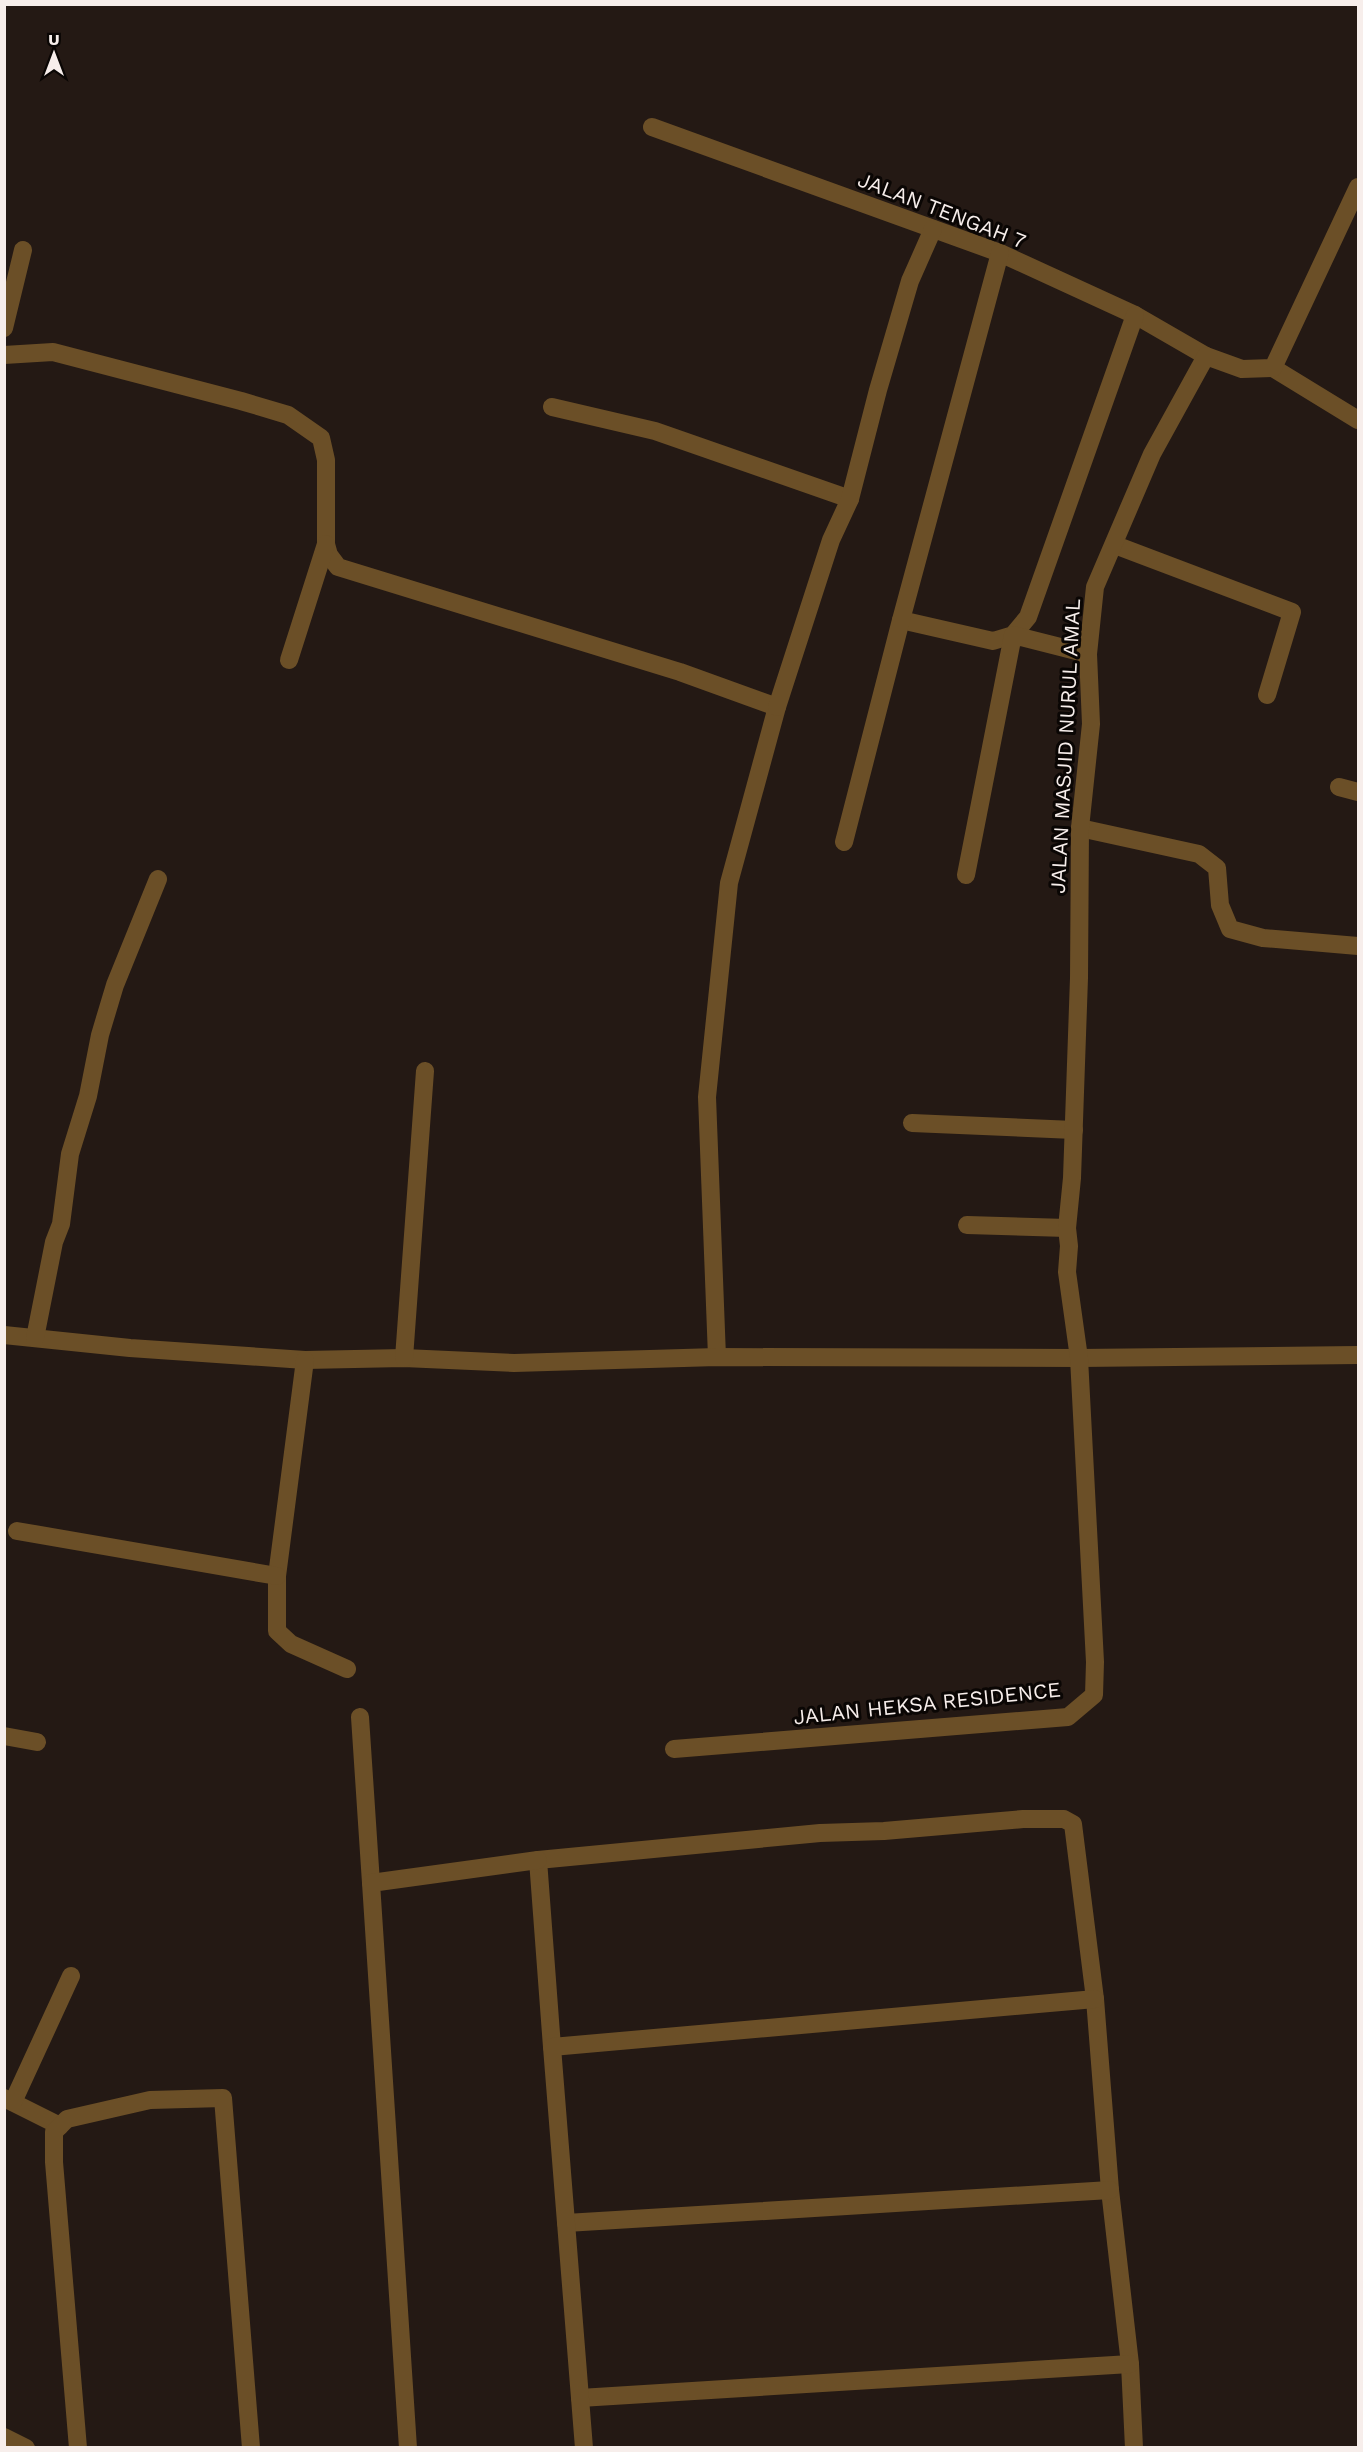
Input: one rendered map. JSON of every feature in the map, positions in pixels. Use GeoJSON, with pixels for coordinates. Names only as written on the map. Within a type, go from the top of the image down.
{"type":"FeatureCollection","features":[{"type":"Feature","properties":{"kind":"street","name":"JALAN TENGAH 7"},"geometry":{"type":"LineString","coordinates":[[652,127],[1000,253],[1135,315],[1206,356]]}},
{"type":"Feature","properties":{"kind":"street"},"geometry":{"type":"LineString","coordinates":[[1273,368],[1359,188]]}},
{"type":"Feature","properties":{"kind":"street"},"geometry":{"type":"LineString","coordinates":[[717,1357],[707,1097],[729,883],[777,707],[831,540],[850,499],[910,280],[933,229]]}},
{"type":"Feature","properties":{"kind":"street"},"geometry":{"type":"LineString","coordinates":[[4,328],[23,250]]}},
{"type":"Feature","properties":{"kind":"street"},"geometry":{"type":"LineString","coordinates":[[844,842],[1000,253]]}},
{"type":"Feature","properties":{"kind":"street"},"geometry":{"type":"LineString","coordinates":[[966,874],[1013,635],[1028,617],[1135,315]]}},
{"type":"Feature","properties":{"kind":"street"},"geometry":{"type":"LineString","coordinates":[[4,355],[53,352],[241,401],[288,416],[321,438],[326,460],[326,544],[329,555],[338,567],[680,672],[777,707]]}},
{"type":"Feature","properties":{"kind":"street"},"geometry":{"type":"LineString","coordinates":[[1206,356],[1242,369],[1273,368],[1359,420]]}},
{"type":"Feature","properties":{"kind":"street","name":"JALAN MASJID NURUL AMAL"},"geometry":{"type":"LineString","coordinates":[[1079,1358],[1067,1272],[1069,1246],[1067,1228],[1074,1130],[1079,978],[1080,828],[1091,724],[1088,654],[1095,587],[1115,545],[1152,454],[1206,356]]}},
{"type":"Feature","properties":{"kind":"street"},"geometry":{"type":"LineString","coordinates":[[552,407],[655,431],[850,499]]}},
{"type":"Feature","properties":{"kind":"street"},"geometry":{"type":"LineString","coordinates":[[289,660],[326,544]]}},
{"type":"Feature","properties":{"kind":"street"},"geometry":{"type":"LineString","coordinates":[[1115,545],[1292,612],[1267,695]]}},
{"type":"Feature","properties":{"kind":"street"},"geometry":{"type":"LineString","coordinates":[[901,620],[993,641],[1013,635],[1088,654]]}},
{"type":"Feature","properties":{"kind":"street"},"geometry":{"type":"LineString","coordinates":[[1339,787],[1359,792]]}},
{"type":"Feature","properties":{"kind":"street"},"geometry":{"type":"LineString","coordinates":[[1080,828],[1199,854],[1217,868],[1220,905],[1230,929],[1263,938],[1359,946]]}},
{"type":"Feature","properties":{"kind":"street"},"geometry":{"type":"LineString","coordinates":[[35,1338],[54,1242],[61,1224],[70,1154],[88,1096],[100,1035],[115,985],[158,879]]}},
{"type":"Feature","properties":{"kind":"street"},"geometry":{"type":"LineString","coordinates":[[404,1358],[425,1071]]}},
{"type":"Feature","properties":{"kind":"street"},"geometry":{"type":"LineString","coordinates":[[912,1123],[1074,1130]]}},
{"type":"Feature","properties":{"kind":"street"},"geometry":{"type":"LineString","coordinates":[[967,1225],[1067,1228]]}},
{"type":"Feature","properties":{"kind":"street"},"geometry":{"type":"LineString","coordinates":[[4,1335],[130,1348],[305,1360],[404,1358],[514,1363],[717,1357],[1079,1358],[1359,1355]]}},
{"type":"Feature","properties":{"kind":"street","name":"JALAN HEKSA RESIDENCE"},"geometry":{"type":"LineString","coordinates":[[674,1749],[1068,1717],[1094,1695],[1095,1662],[1079,1358]]}},
{"type":"Feature","properties":{"kind":"street"},"geometry":{"type":"LineString","coordinates":[[305,1360],[277,1576],[277,1630],[291,1644],[346,1669]]}},
{"type":"Feature","properties":{"kind":"street"},"geometry":{"type":"LineString","coordinates":[[17,1530],[277,1576]]}},
{"type":"Feature","properties":{"kind":"street"},"geometry":{"type":"LineString","coordinates":[[360,1717],[408,2448]]}},
{"type":"Feature","properties":{"kind":"street"},"geometry":{"type":"LineString","coordinates":[[4,1736],[37,1742]]}},
{"type":"Feature","properties":{"kind":"street"},"geometry":{"type":"LineString","coordinates":[[371,1882],[538,1860],[820,1833],[884,1831],[1023,1819],[1064,1819],[1073,1824],[1095,1999],[1110,2190],[1130,2364],[1134,2448]]}},
{"type":"Feature","properties":{"kind":"street"},"geometry":{"type":"LineString","coordinates":[[538,1860],[584,2448]]}},
{"type":"Feature","properties":{"kind":"street"},"geometry":{"type":"LineString","coordinates":[[60,2126],[9,2100],[71,1976]]}},
{"type":"Feature","properties":{"kind":"street"},"geometry":{"type":"LineString","coordinates":[[552,2047],[1095,1999]]}},
{"type":"Feature","properties":{"kind":"street"},"geometry":{"type":"LineString","coordinates":[[78,2448],[54,2162],[54,2132],[67,2119],[150,2100],[223,2098],[251,2448]]}},
{"type":"Feature","properties":{"kind":"street"},"geometry":{"type":"LineString","coordinates":[[566,2223],[1110,2190]]}},
{"type":"Feature","properties":{"kind":"street"},"geometry":{"type":"LineString","coordinates":[[580,2398],[1130,2364]]}},
{"type":"Feature","properties":{"kind":"street"},"geometry":{"type":"LineString","coordinates":[[4,2437],[26,2448]]}}]}
